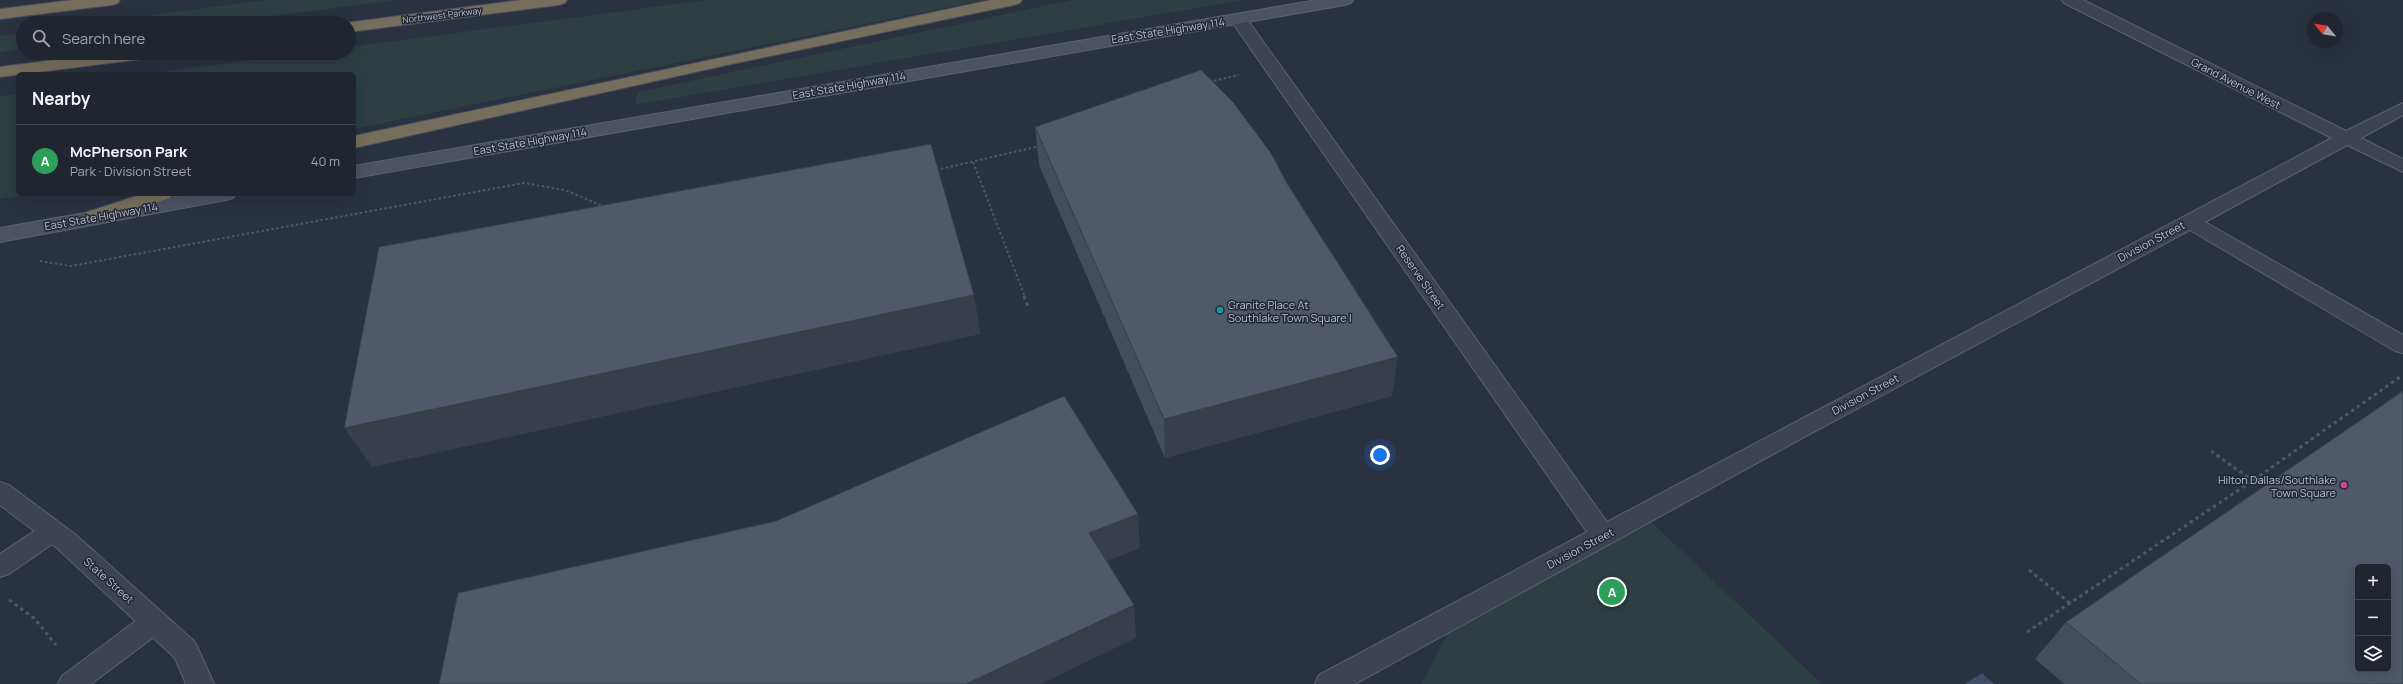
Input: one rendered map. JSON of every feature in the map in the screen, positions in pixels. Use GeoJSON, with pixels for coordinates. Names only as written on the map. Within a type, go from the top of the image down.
{"type":"FeatureCollection","features":[{"type":"Feature","properties":{"kind":"highway"},"geometry":{"type":"LineString","coordinates":[[0,14],[112,0]]}},
{"type":"Feature","properties":{"kind":"highway","name":"Northwest Parkway"},"geometry":{"type":"LineString","coordinates":[[356,26],[559,0]]}},
{"type":"Feature","properties":{"kind":"highway"},"geometry":{"type":"LineString","coordinates":[[356,142],[727,60],[1014,0]]}},
{"type":"Feature","properties":{"kind":"highway"},"geometry":{"type":"LineString","coordinates":[[0,72],[94,60]]}},
{"type":"Feature","properties":{"kind":"highway"},"geometry":{"type":"LineString","coordinates":[[94,217],[157,196]]}},
{"type":"Feature","properties":{"kind":"main road","name":"East State Highway 114"},"geometry":{"type":"LineString","coordinates":[[356,172],[1345,0]]}},
{"type":"Feature","properties":{"kind":"main road","name":"East State Highway 114"},"geometry":{"type":"LineString","coordinates":[[0,235],[215,196]]}},
{"type":"Feature","properties":{"kind":"street","name":"Grand Avenue West"},"geometry":{"type":"LineString","coordinates":[[2070,0],[2403,166]]}},
{"type":"Feature","properties":{"kind":"street","name":"Reserve Street"},"geometry":{"type":"LineString","coordinates":[[1238,19],[1603,536]]}},
{"type":"Feature","properties":{"kind":"street","name":"Division Street"},"geometry":{"type":"LineString","coordinates":[[1329,684],[2188,221],[2403,108]]}},
{"type":"Feature","properties":{"kind":"street"},"geometry":{"type":"LineString","coordinates":[[2188,221],[2403,345]]}},
{"type":"Feature","properties":{"kind":"street","name":"State Street"},"geometry":{"type":"LineString","coordinates":[[0,492],[53,531],[185,650],[200,684]]}},
{"type":"Feature","properties":{"kind":"lane"},"geometry":{"type":"LineString","coordinates":[[0,567],[53,531]]}},
{"type":"Feature","properties":{"kind":"lane"},"geometry":{"type":"LineString","coordinates":[[71,684],[154,622]]}},
{"type":"Feature","properties":{"kind":"path"},"geometry":{"type":"LineString","coordinates":[[1203,84],[1243,75]]}},
{"type":"Feature","properties":{"kind":"path"},"geometry":{"type":"LineString","coordinates":[[929,172],[1043,145]]}},
{"type":"Feature","properties":{"kind":"path"},"geometry":{"type":"LineString","coordinates":[[973,162],[1029,309]]}},
{"type":"Feature","properties":{"kind":"path"},"geometry":{"type":"LineString","coordinates":[[34,260],[71,266],[524,183],[549,185],[569,190],[609,208]]}},
{"type":"Feature","properties":{"kind":"path"},"geometry":{"type":"LineString","coordinates":[[2027,632],[2253,481],[2403,375]]}},
{"type":"Feature","properties":{"kind":"path"},"geometry":{"type":"LineString","coordinates":[[2211,451],[2253,481]]}},
{"type":"Feature","properties":{"kind":"path"},"geometry":{"type":"LineString","coordinates":[[2029,570],[2071,604]]}},
{"type":"Feature","properties":{"kind":"path"},"geometry":{"type":"LineString","coordinates":[[7,598],[34,618],[56,645]]}},
{"type":"Feature","properties":{"kind":"shaded area"},"geometry":{"type":"Polygon","coordinates":[[[265,0],[398,0],[272,16],[143,16],[265,0]]]}},
{"type":"Feature","properties":{"kind":"shaded area"},"geometry":{"type":"Polygon","coordinates":[[[707,0],[983,0],[356,129],[356,72],[162,72],[251,60],[356,60],[356,46],[707,0]]]}},
{"type":"Feature","properties":{"kind":"shaded area"},"geometry":{"type":"Polygon","coordinates":[[[1072,0],[1244,0],[635,105],[638,92],[1072,0]]]}},
{"type":"Feature","properties":{"kind":"shaded area"},"geometry":{"type":"Polygon","coordinates":[[[16,33],[16,50],[0,52],[0,36],[16,33]]]}},
{"type":"Feature","properties":{"kind":"shaded area"},"geometry":{"type":"Polygon","coordinates":[[[16,94],[16,196],[19,196],[0,199],[0,96],[16,94]]]}},
{"type":"Feature","properties":{"kind":"shaded area"},"geometry":{"type":"Polygon","coordinates":[[[1643,514],[1822,684],[1421,684],[1457,615],[1643,514]]]}},
{"type":"Feature","properties":{"kind":"water"},"geometry":{"type":"Polygon","coordinates":[[[1982,673],[1994,684],[1965,684],[1982,673]]]}},
{"type":"Feature","properties":{"kind":"building","name":"Granite Place At Southlake Town Square I"},"geometry":{"type":"Polygon","coordinates":[[[1201,70],[1233,102],[1271,153],[1288,185],[1398,357],[1164,419],[1035,127],[1201,70]]]}},
{"type":"Feature","properties":{"kind":"building"},"geometry":{"type":"Polygon","coordinates":[[[931,144],[974,295],[344,428],[379,247],[931,144]]]}},
{"type":"Feature","properties":{"kind":"building","name":"Hilton Dallas/Southlake Town Square"},"geometry":{"type":"Polygon","coordinates":[[[2403,391],[2403,684],[2141,684],[2066,622],[2403,391]]]}},
{"type":"Feature","properties":{"kind":"building"},"geometry":{"type":"Polygon","coordinates":[[[1064,396],[1138,514],[1089,533],[1134,605],[966,684],[439,684],[458,593],[776,521],[1064,396]]]}},
{"type":"Feature","properties":{"kind":"place","name":"Granite Place At Southlake Town Square I"},"geometry":{"type":"Point","coordinates":[1220,310]}},
{"type":"Feature","properties":{"kind":"place","name":"Hilton Dallas/Southlake Town Square"},"geometry":{"type":"Point","coordinates":[2344,485]}},
{"type":"Feature","properties":{"kind":"place","name":"McPherson Park"},"geometry":{"type":"Point","coordinates":[1612,592]}}]}
